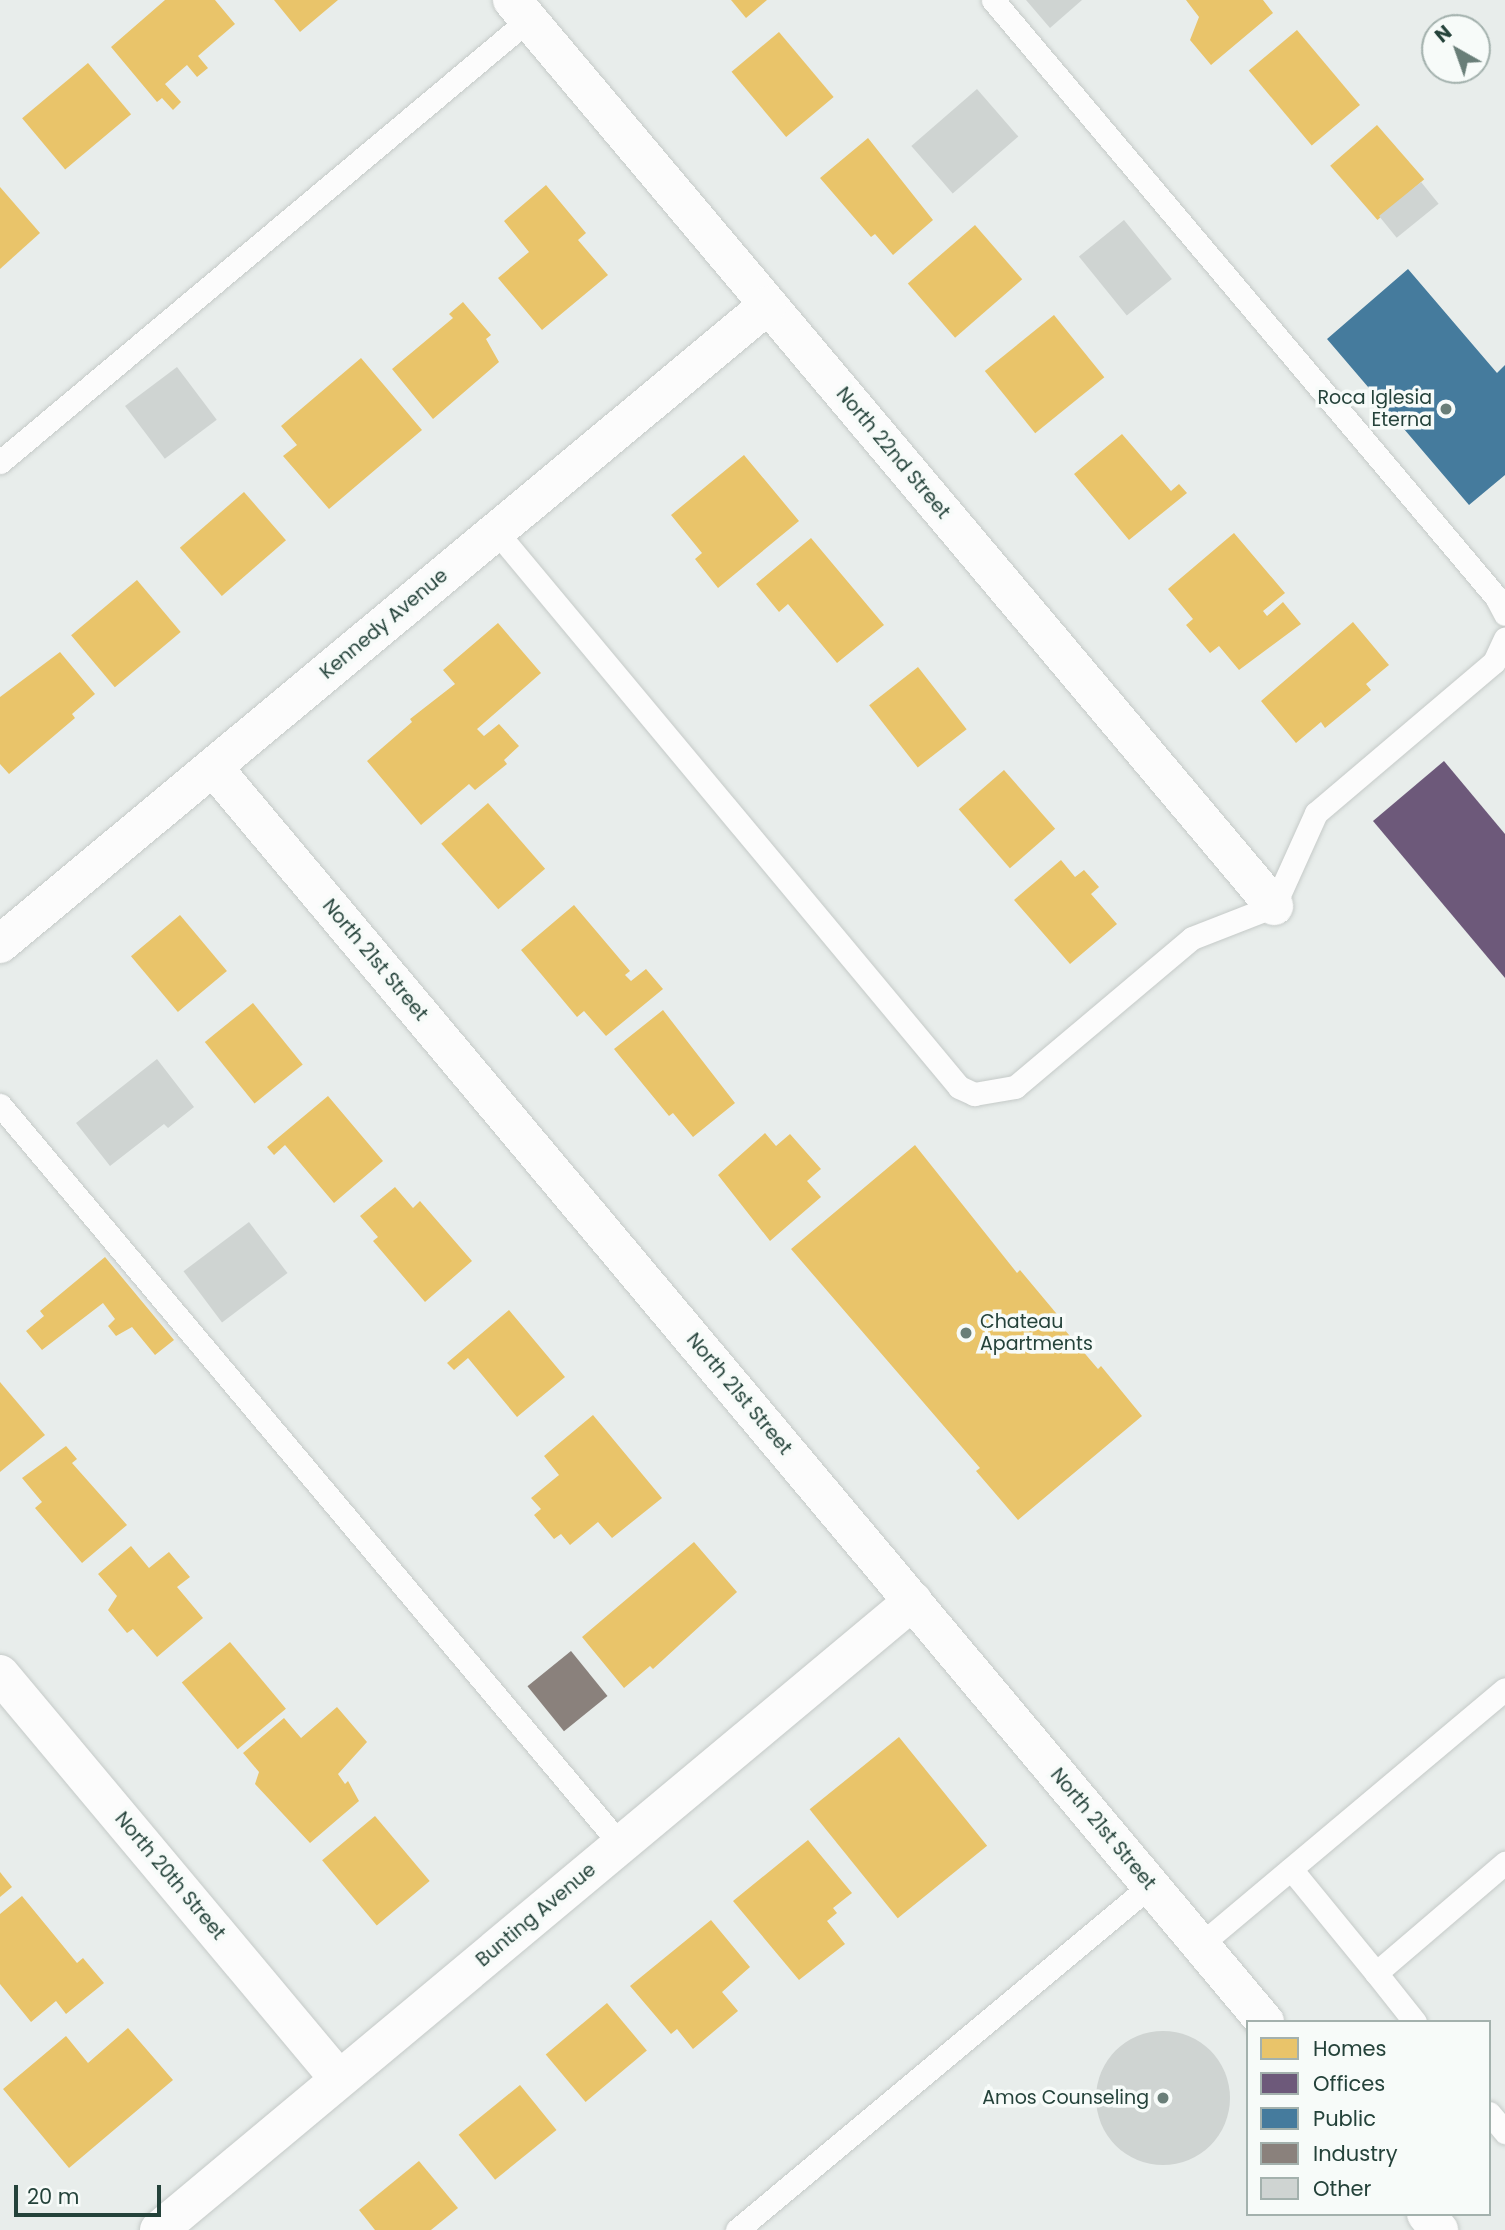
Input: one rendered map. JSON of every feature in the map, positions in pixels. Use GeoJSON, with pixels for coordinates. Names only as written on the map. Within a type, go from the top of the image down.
{"type":"FeatureCollection","features":[{"type":"Feature","properties":{"kind":"street","name":"North 22nd Street"},"geometry":{"type":"LineString","coordinates":[[520,10],[1274,906]]}},
{"type":"Feature","properties":{"kind":"street","name":"Kennedy Avenue"},"geometry":{"type":"LineString","coordinates":[[0,944],[768,305]]}},
{"type":"Feature","properties":{"kind":"street","name":"North 21st Street"},"geometry":{"type":"LineString","coordinates":[[213,767],[1263,2020]]}},
{"type":"Feature","properties":{"kind":"street","name":"Bunting Avenue"},"geometry":{"type":"LineString","coordinates":[[159,2230],[913,1601]]}},
{"type":"Feature","properties":{"kind":"street","name":"North 20th Street"},"geometry":{"type":"LineString","coordinates":[[0,1674],[340,2079]]}},
{"type":"Feature","properties":{"kind":"street"},"geometry":{"type":"LineString","coordinates":[[1428,2216],[1439,2230]]}},
{"type":"Feature","properties":{"kind":"lane"},"geometry":{"type":"LineString","coordinates":[[993,0],[1496,597],[1505,614]]}},
{"type":"Feature","properties":{"kind":"lane"},"geometry":{"type":"LineString","coordinates":[[0,462],[520,10]]}},
{"type":"Feature","properties":{"kind":"lane"},"geometry":{"type":"LineString","coordinates":[[495,530],[959,1087],[974,1094],[1015,1087],[1192,938],[1274,906],[1316,813],[1493,662],[1505,638]]}},
{"type":"Feature","properties":{"kind":"lane"},"geometry":{"type":"LineString","coordinates":[[0,1105],[621,1845]]}},
{"type":"Feature","properties":{"kind":"lane"},"geometry":{"type":"LineString","coordinates":[[1200,1944],[1505,1689]]}},
{"type":"Feature","properties":{"kind":"lane"},"geometry":{"type":"LineString","coordinates":[[1376,1973],[1505,1863]]}},
{"type":"Feature","properties":{"kind":"lane"},"geometry":{"type":"LineString","coordinates":[[1291,1869],[1413,2020]]}},
{"type":"Feature","properties":{"kind":"lane"},"geometry":{"type":"LineString","coordinates":[[737,2230],[1151,1885]]}},
{"type":"Feature","properties":{"kind":"lane"},"geometry":{"type":"LineString","coordinates":[[1491,2115],[1505,2132]]}},
{"type":"Feature","properties":{"kind":"building: Homes"},"geometry":{"type":"Polygon","coordinates":[[[165,0],[215,0],[235,24],[198,56],[208,68],[197,77],[187,65],[165,84],[181,102],[173,110],[162,98],[157,102],[111,47],[165,0]]]}},
{"type":"Feature","properties":{"kind":"building: Homes"},"geometry":{"type":"Polygon","coordinates":[[[274,0],[338,0],[300,32],[274,0]]]}},
{"type":"Feature","properties":{"kind":"building: Homes"},"geometry":{"type":"Polygon","coordinates":[[[731,0],[767,0],[746,18],[731,0]]]}},
{"type":"Feature","properties":{"kind":"building: Homes"},"geometry":{"type":"Polygon","coordinates":[[[1186,0],[1263,0],[1273,13],[1211,65],[1190,40],[1199,17],[1186,0]]]}},
{"type":"Feature","properties":{"kind":"building: Homes"},"geometry":{"type":"Polygon","coordinates":[[[1297,30],[1360,105],[1312,146],[1249,70],[1297,30]]]}},
{"type":"Feature","properties":{"kind":"building: Homes"},"geometry":{"type":"Polygon","coordinates":[[[779,32],[834,97],[786,137],[732,72],[779,32]]]}},
{"type":"Feature","properties":{"kind":"building: Homes"},"geometry":{"type":"Polygon","coordinates":[[[88,63],[131,114],[65,170],[22,118],[88,63]]]}},
{"type":"Feature","properties":{"kind":"building: Homes"},"geometry":{"type":"Polygon","coordinates":[[[1377,125],[1424,179],[1377,220],[1330,166],[1377,125]]]}},
{"type":"Feature","properties":{"kind":"building: Homes"},"geometry":{"type":"Polygon","coordinates":[[[868,138],[933,220],[893,255],[875,234],[871,237],[820,178],[868,138]]]}},
{"type":"Feature","properties":{"kind":"building: Homes"},"geometry":{"type":"Polygon","coordinates":[[[546,185],[586,233],[578,240],[608,275],[542,330],[498,278],[529,252],[504,221],[546,185]]]}},
{"type":"Feature","properties":{"kind":"building: Homes"},"geometry":{"type":"Polygon","coordinates":[[[0,187],[40,233],[0,269],[0,187]]]}},
{"type":"Feature","properties":{"kind":"building: Homes"},"geometry":{"type":"Polygon","coordinates":[[[975,225],[1022,279],[955,338],[908,283],[975,225]]]}},
{"type":"Feature","properties":{"kind":"building: Homes"},"geometry":{"type":"Polygon","coordinates":[[[463,302],[491,335],[486,339],[499,362],[433,419],[392,369],[453,318],[449,314],[463,302]]]}},
{"type":"Feature","properties":{"kind":"building: Homes"},"geometry":{"type":"Polygon","coordinates":[[[1054,315],[1104,377],[1035,433],[985,371],[1054,315]]]}},
{"type":"Feature","properties":{"kind":"building: Homes"},"geometry":{"type":"Polygon","coordinates":[[[361,358],[422,430],[329,509],[283,456],[297,445],[281,426],[361,358]]]}},
{"type":"Feature","properties":{"kind":"building: Homes"},"geometry":{"type":"Polygon","coordinates":[[[1122,434],[1171,491],[1179,484],[1187,493],[1129,540],[1074,474],[1122,434]]]}},
{"type":"Feature","properties":{"kind":"building: Homes"},"geometry":{"type":"Polygon","coordinates":[[[744,455],[799,521],[718,588],[695,559],[702,553],[671,515],[744,455]]]}},
{"type":"Feature","properties":{"kind":"building: Homes"},"geometry":{"type":"Polygon","coordinates":[[[244,492],[286,540],[222,596],[180,548],[244,492]]]}},
{"type":"Feature","properties":{"kind":"building: Homes"},"geometry":{"type":"Polygon","coordinates":[[[1234,533],[1285,593],[1263,611],[1267,616],[1283,602],[1301,624],[1239,670],[1219,646],[1210,653],[1186,625],[1193,619],[1168,589],[1234,533]]]}},
{"type":"Feature","properties":{"kind":"building: Homes"},"geometry":{"type":"Polygon","coordinates":[[[811,538],[884,625],[837,663],[788,604],[779,612],[756,584],[811,538]]]}},
{"type":"Feature","properties":{"kind":"building: Homes"},"geometry":{"type":"Polygon","coordinates":[[[137,580],[181,632],[115,687],[71,635],[137,580]]]}},
{"type":"Feature","properties":{"kind":"building: Homes"},"geometry":{"type":"Polygon","coordinates":[[[1353,622],[1389,665],[1366,684],[1371,690],[1325,728],[1321,722],[1296,743],[1261,701],[1353,622]]]}},
{"type":"Feature","properties":{"kind":"building: Homes"},"geometry":{"type":"Polygon","coordinates":[[[498,623],[541,673],[477,729],[484,736],[499,724],[519,746],[504,760],[507,764],[475,790],[469,784],[421,825],[367,761],[412,722],[410,719],[455,684],[443,670],[498,623]]]}},
{"type":"Feature","properties":{"kind":"building: Homes"},"geometry":{"type":"Polygon","coordinates":[[[60,652],[95,694],[72,714],[75,718],[9,774],[0,764],[0,697],[60,652]]]}},
{"type":"Feature","properties":{"kind":"building: Homes"},"geometry":{"type":"Polygon","coordinates":[[[918,667],[967,729],[918,767],[869,705],[918,667]]]}},
{"type":"Feature","properties":{"kind":"building: Homes"},"geometry":{"type":"Polygon","coordinates":[[[1004,770],[1055,829],[1010,868],[959,809],[1004,770]]]}},
{"type":"Feature","properties":{"kind":"building: Homes"},"geometry":{"type":"Polygon","coordinates":[[[488,803],[545,869],[498,909],[441,844],[488,803]]]}},
{"type":"Feature","properties":{"kind":"building: Homes"},"geometry":{"type":"Polygon","coordinates":[[[1061,860],[1075,877],[1084,870],[1099,887],[1091,894],[1117,924],[1070,964],[1014,900],[1061,860]]]}},
{"type":"Feature","properties":{"kind":"building: Homes"},"geometry":{"type":"Polygon","coordinates":[[[574,905],[630,971],[625,975],[631,981],[646,969],[663,989],[606,1036],[584,1011],[577,1017],[521,950],[574,905]]]}},
{"type":"Feature","properties":{"kind":"building: Homes"},"geometry":{"type":"Polygon","coordinates":[[[180,915],[227,971],[178,1012],[131,956],[180,915]]]}},
{"type":"Feature","properties":{"kind":"building: Homes"},"geometry":{"type":"Polygon","coordinates":[[[253,1003],[303,1064],[255,1103],[205,1042],[253,1003]]]}},
{"type":"Feature","properties":{"kind":"building: Homes"},"geometry":{"type":"Polygon","coordinates":[[[663,1010],[735,1103],[693,1137],[673,1113],[669,1116],[614,1049],[663,1010]]]}},
{"type":"Feature","properties":{"kind":"building: Homes"},"geometry":{"type":"Polygon","coordinates":[[[328,1096],[383,1161],[334,1203],[285,1145],[274,1155],[267,1147],[328,1096]]]}},
{"type":"Feature","properties":{"kind":"building: Homes"},"geometry":{"type":"Polygon","coordinates":[[[765,1133],[776,1146],[790,1134],[821,1169],[807,1181],[821,1197],[770,1241],[718,1175],[765,1133]]]}},
{"type":"Feature","properties":{"kind":"building: Homes","name":"Chateau Apartments"},"geometry":{"type":"Polygon","coordinates":[[[915,1145],[1017,1273],[1020,1270],[1061,1319],[1058,1322],[1098,1369],[1101,1366],[1142,1416],[1018,1520],[976,1471],[980,1468],[791,1249],[915,1145]]]}},
{"type":"Feature","properties":{"kind":"building: Homes"},"geometry":{"type":"Polygon","coordinates":[[[395,1187],[413,1208],[420,1201],[472,1261],[425,1302],[373,1241],[378,1237],[360,1216],[395,1187]]]}},
{"type":"Feature","properties":{"kind":"building: Homes"},"geometry":{"type":"Polygon","coordinates":[[[105,1257],[174,1340],[155,1355],[132,1327],[116,1336],[108,1326],[115,1319],[103,1303],[42,1350],[26,1331],[44,1316],[40,1311],[105,1257]]]}},
{"type":"Feature","properties":{"kind":"building: Homes"},"geometry":{"type":"Polygon","coordinates":[[[509,1310],[565,1377],[517,1417],[468,1358],[454,1370],[447,1363],[509,1310]]]}},
{"type":"Feature","properties":{"kind":"building: Homes"},"geometry":{"type":"Polygon","coordinates":[[[0,1382],[45,1435],[0,1472],[0,1382]]]}},
{"type":"Feature","properties":{"kind":"building: Homes"},"geometry":{"type":"Polygon","coordinates":[[[593,1415],[662,1498],[612,1538],[598,1522],[570,1545],[561,1534],[554,1539],[534,1515],[541,1509],[531,1498],[559,1475],[544,1456],[593,1415]]]}},
{"type":"Feature","properties":{"kind":"building: Homes"},"geometry":{"type":"Polygon","coordinates":[[[66,1446],[77,1459],[72,1463],[127,1525],[82,1563],[35,1508],[42,1502],[22,1478],[66,1446]]]}},
{"type":"Feature","properties":{"kind":"building: Homes"},"geometry":{"type":"Polygon","coordinates":[[[694,1542],[737,1592],[653,1669],[650,1666],[624,1688],[582,1637],[694,1542]]]}},
{"type":"Feature","properties":{"kind":"building: Homes"},"geometry":{"type":"Polygon","coordinates":[[[131,1546],[149,1568],[169,1552],[190,1577],[177,1587],[203,1618],[157,1657],[133,1629],[127,1633],[108,1610],[117,1596],[98,1574],[131,1546]]]}},
{"type":"Feature","properties":{"kind":"building: Homes"},"geometry":{"type":"Polygon","coordinates":[[[230,1642],[286,1709],[238,1749],[182,1682],[230,1642]]]}},
{"type":"Feature","properties":{"kind":"building: Homes"},"geometry":{"type":"Polygon","coordinates":[[[337,1707],[367,1742],[338,1774],[345,1784],[348,1781],[359,1801],[310,1843],[255,1784],[259,1772],[243,1753],[284,1718],[301,1738],[337,1707]]]}},
{"type":"Feature","properties":{"kind":"building: Homes"},"geometry":{"type":"Polygon","coordinates":[[[899,1737],[987,1846],[898,1918],[810,1809],[899,1737]]]}},
{"type":"Feature","properties":{"kind":"building: Homes"},"geometry":{"type":"Polygon","coordinates":[[[375,1816],[430,1881],[377,1925],[322,1860],[375,1816]]]}},
{"type":"Feature","properties":{"kind":"building: Homes"},"geometry":{"type":"Polygon","coordinates":[[[808,1840],[852,1893],[833,1908],[837,1913],[827,1921],[845,1944],[799,1980],[733,1901],[808,1840]]]}},
{"type":"Feature","properties":{"kind":"building: Homes"},"geometry":{"type":"Polygon","coordinates":[[[0,1872],[12,1887],[0,1897],[0,1872]]]}},
{"type":"Feature","properties":{"kind":"building: Homes"},"geometry":{"type":"Polygon","coordinates":[[[22,1896],[77,1963],[83,1958],[104,1983],[66,2014],[56,2001],[31,2022],[0,1984],[0,1914],[22,1896]]]}},
{"type":"Feature","properties":{"kind":"building: Homes"},"geometry":{"type":"Polygon","coordinates":[[[711,1920],[750,1967],[722,1992],[738,2011],[693,2049],[677,2029],[671,2034],[630,1986],[711,1920]]]}},
{"type":"Feature","properties":{"kind":"building: Homes"},"geometry":{"type":"Polygon","coordinates":[[[607,2003],[647,2050],[586,2102],[546,2054],[607,2003]]]}},
{"type":"Feature","properties":{"kind":"building: Homes"},"geometry":{"type":"Polygon","coordinates":[[[128,2028],[173,2080],[69,2168],[3,2089],[66,2036],[88,2063],[128,2028]]]}},
{"type":"Feature","properties":{"kind":"building: Homes"},"geometry":{"type":"Polygon","coordinates":[[[520,2085],[557,2130],[495,2180],[459,2135],[520,2085]]]}},
{"type":"Feature","properties":{"kind":"building: Homes"},"geometry":{"type":"Polygon","coordinates":[[[419,2161],[458,2208],[431,2230],[375,2230],[359,2210],[419,2161]]]}},
{"type":"Feature","properties":{"kind":"building: Offices"},"geometry":{"type":"Polygon","coordinates":[[[1444,761],[1505,834],[1505,978],[1373,821],[1444,761]]]}},
{"type":"Feature","properties":{"kind":"building: Public","name":"Roca Iglesia Eterna"},"geometry":{"type":"Polygon","coordinates":[[[1408,269],[1497,373],[1505,365],[1505,475],[1469,505],[1327,339],[1408,269]]]}},
{"type":"Feature","properties":{"kind":"building: Industry"},"geometry":{"type":"Polygon","coordinates":[[[571,1651],[608,1696],[564,1731],[527,1686],[571,1651]]]}},
{"type":"Feature","properties":{"kind":"building: Other"},"geometry":{"type":"Polygon","coordinates":[[[1026,0],[1082,0],[1050,28],[1026,0]]]}},
{"type":"Feature","properties":{"kind":"building: Other"},"geometry":{"type":"Polygon","coordinates":[[[977,89],[1018,137],[953,194],[911,146],[977,89]]]}},
{"type":"Feature","properties":{"kind":"building: Other"},"geometry":{"type":"Polygon","coordinates":[[[1421,182],[1439,204],[1397,238],[1379,216],[1421,182]]]}},
{"type":"Feature","properties":{"kind":"building: Other"},"geometry":{"type":"Polygon","coordinates":[[[1124,220],[1172,279],[1127,316],[1079,257],[1124,220]]]}},
{"type":"Feature","properties":{"kind":"building: Other"},"geometry":{"type":"Polygon","coordinates":[[[177,367],[217,420],[165,459],[125,406],[177,367]]]}},
{"type":"Feature","properties":{"kind":"building: Other"},"geometry":{"type":"Polygon","coordinates":[[[157,1059],[194,1107],[168,1128],[164,1124],[110,1166],[76,1123],[157,1059]]]}},
{"type":"Feature","properties":{"kind":"building: Other"},"geometry":{"type":"Polygon","coordinates":[[[249,1222],[288,1273],[222,1322],[184,1271],[249,1222]]]}},
{"type":"Feature","properties":{"kind":"building: Other","name":"Amos Counseling"},"geometry":{"type":"Polygon","coordinates":[[[1163,2031],[1189,2036],[1210,2051],[1225,2072],[1230,2098],[1225,2124],[1210,2145],[1189,2160],[1163,2165],[1137,2160],[1116,2145],[1101,2124],[1096,2098],[1101,2072],[1116,2051],[1137,2036],[1163,2031]]]}},
{"type":"Feature","properties":{"kind":"place","name":"Roca Iglesia Eterna"},"geometry":{"type":"Point","coordinates":[1446,409]}},
{"type":"Feature","properties":{"kind":"place","name":"Chateau Apartments"},"geometry":{"type":"Point","coordinates":[966,1333]}},
{"type":"Feature","properties":{"kind":"place","name":"Amos Counseling"},"geometry":{"type":"Point","coordinates":[1163,2098]}}]}
